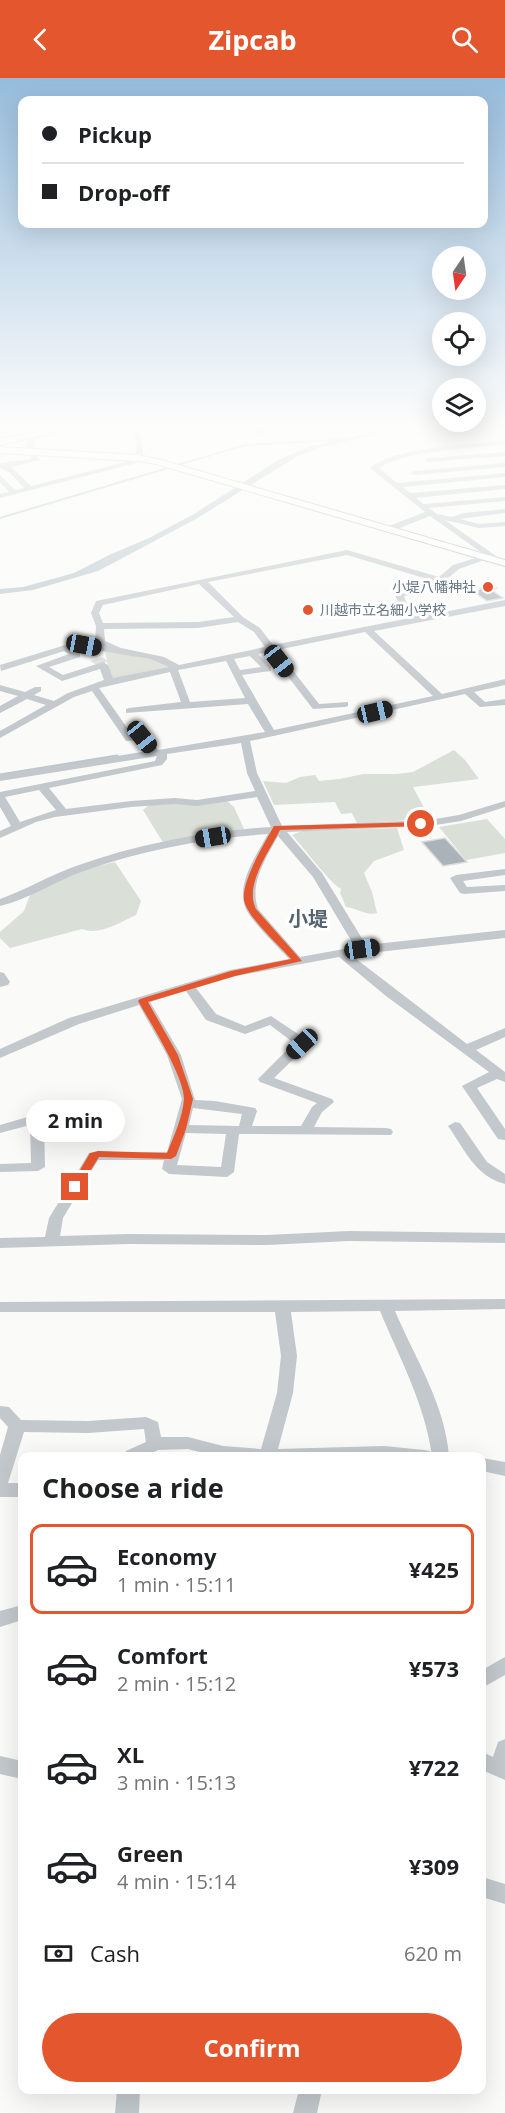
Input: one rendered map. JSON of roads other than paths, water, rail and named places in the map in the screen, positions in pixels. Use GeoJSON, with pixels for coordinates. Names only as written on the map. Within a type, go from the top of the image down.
{"type":"FeatureCollection","features":[{"type":"Feature","properties":{"kind":"main road"},"geometry":{"type":"LineString","coordinates":[[360,519],[504,563]]}},
{"type":"Feature","properties":{"kind":"street"},"geometry":{"type":"LineString","coordinates":[[392,528],[420,519]]}},
{"type":"Feature","properties":{"kind":"street"},"geometry":{"type":"LineString","coordinates":[[423,619],[402,603],[399,595],[432,587],[456,567],[492,556],[438,519]]}},
{"type":"Feature","properties":{"kind":"street"},"geometry":{"type":"LineString","coordinates":[[443,523],[454,519],[479,526],[501,524],[505,533]]}},
{"type":"Feature","properties":{"kind":"street"},"geometry":{"type":"LineString","coordinates":[[118,651],[100,642],[100,626],[95,613],[99,603],[347,552],[440,580]]}},
{"type":"Feature","properties":{"kind":"street"},"geometry":{"type":"LineString","coordinates":[[201,581],[216,593],[240,619],[257,630],[316,707],[345,704]]}},
{"type":"Feature","properties":{"kind":"street"},"geometry":{"type":"LineString","coordinates":[[0,735],[54,704],[110,682],[505,603]]}},
{"type":"Feature","properties":{"kind":"street"},"geometry":{"type":"LineString","coordinates":[[455,613],[464,622]]}},
{"type":"Feature","properties":{"kind":"street"},"geometry":{"type":"LineString","coordinates":[[100,626],[198,625],[240,619]]}},
{"type":"Feature","properties":{"kind":"street"},"geometry":{"type":"LineString","coordinates":[[366,629],[395,652],[421,681],[440,697]]}},
{"type":"Feature","properties":{"kind":"street"},"geometry":{"type":"LineString","coordinates":[[1,668],[65,648],[84,645],[118,651],[165,662],[175,669],[187,706]]}},
{"type":"Feature","properties":{"kind":"street"},"geometry":{"type":"LineString","coordinates":[[65,648],[77,655],[41,666],[62,678],[104,666],[110,682]]}},
{"type":"Feature","properties":{"kind":"street"},"geometry":{"type":"LineString","coordinates":[[236,673],[268,669],[252,653]]}},
{"type":"Feature","properties":{"kind":"street"},"geometry":{"type":"LineString","coordinates":[[229,658],[251,701],[271,733]]}},
{"type":"Feature","properties":{"kind":"street"},"geometry":{"type":"LineString","coordinates":[[0,688],[16,680]]}},
{"type":"Feature","properties":{"kind":"street"},"geometry":{"type":"LineString","coordinates":[[0,778],[306,728],[505,682]]}},
{"type":"Feature","properties":{"kind":"street"},"geometry":{"type":"LineString","coordinates":[[18,828],[0,796],[159,763],[162,759],[159,752],[142,737],[130,739],[94,687]]}},
{"type":"Feature","properties":{"kind":"street"},"geometry":{"type":"LineString","coordinates":[[0,688],[54,704]]}},
{"type":"Feature","properties":{"kind":"street"},"geometry":{"type":"LineString","coordinates":[[0,710],[38,688]]}},
{"type":"Feature","properties":{"kind":"street"},"geometry":{"type":"LineString","coordinates":[[466,692],[483,705],[505,702]]}},
{"type":"Feature","properties":{"kind":"street"},"geometry":{"type":"LineString","coordinates":[[129,711],[251,701]]}},
{"type":"Feature","properties":{"kind":"street"},"geometry":{"type":"LineString","coordinates":[[245,739],[252,773],[277,828],[318,875],[362,949]]}},
{"type":"Feature","properties":{"kind":"street"},"geometry":{"type":"LineString","coordinates":[[41,786],[64,813]]}},
{"type":"Feature","properties":{"kind":"street"},"geometry":{"type":"LineString","coordinates":[[0,835],[32,820],[64,813],[131,804],[197,802],[261,793]]}},
{"type":"Feature","properties":{"kind":"street"},"geometry":{"type":"LineString","coordinates":[[0,903],[15,899],[57,877],[135,851],[277,828],[421,824],[470,816],[505,804]]}},
{"type":"Feature","properties":{"kind":"street"},"geometry":{"type":"LineString","coordinates":[[277,828],[254,873],[248,892],[248,902],[252,910],[297,961]]}},
{"type":"Feature","properties":{"kind":"street"},"geometry":{"type":"LineString","coordinates":[[505,872],[456,878],[464,891],[505,888]]}},
{"type":"Feature","properties":{"kind":"street"},"geometry":{"type":"LineString","coordinates":[[0,1054],[75,1021],[234,973],[362,949],[505,934]]}},
{"type":"Feature","properties":{"kind":"street"},"geometry":{"type":"LineString","coordinates":[[340,953],[502,1076]]}},
{"type":"Feature","properties":{"kind":"street"},"geometry":{"type":"LineString","coordinates":[[0,976],[4,982],[0,984]]}},
{"type":"Feature","properties":{"kind":"street"},"geometry":{"type":"LineString","coordinates":[[188,986],[211,1017],[245,1030],[271,1020],[302,1044],[265,1078],[327,1102],[317,1110],[305,1131]]}},
{"type":"Feature","properties":{"kind":"street"},"geometry":{"type":"LineString","coordinates":[[143,1001],[174,1055],[187,1091],[182,1129],[171,1156],[169,1169],[227,1172],[238,1130],[250,1111],[216,1105],[187,1104]]}},
{"type":"Feature","properties":{"kind":"street"},"geometry":{"type":"LineString","coordinates":[[466,1049],[505,1032]]}},
{"type":"Feature","properties":{"kind":"street"},"geometry":{"type":"LineString","coordinates":[[502,1076],[469,1086],[503,1136]]}},
{"type":"Feature","properties":{"kind":"street"},"geometry":{"type":"LineString","coordinates":[[0,1129],[31,1119],[37,1120],[38,1167],[0,1168]]}},
{"type":"Feature","properties":{"kind":"street"},"geometry":{"type":"LineString","coordinates":[[456,1126],[465,1138],[472,1155],[496,1178],[505,1179]]}},
{"type":"Feature","properties":{"kind":"street"},"geometry":{"type":"LineString","coordinates":[[182,1129],[386,1132]]}},
{"type":"Feature","properties":{"kind":"street"},"geometry":{"type":"LineString","coordinates":[[52,1241],[56,1218],[94,1156],[98,1154],[171,1156]]}},
{"type":"Feature","properties":{"kind":"street"},"geometry":{"type":"LineString","coordinates":[[0,1243],[206,1238],[267,1240],[349,1236],[505,1238]]}},
{"type":"Feature","properties":{"kind":"street"},"geometry":{"type":"LineString","coordinates":[[385,1305],[402,1348],[430,1404],[437,1423],[441,1452]]}},
{"type":"Feature","properties":{"kind":"street"},"geometry":{"type":"LineString","coordinates":[[0,1307],[505,1305]]}},
{"type":"Feature","properties":{"kind":"street"},"geometry":{"type":"LineString","coordinates":[[269,1452],[285,1393],[289,1356],[282,1306]]}},
{"type":"Feature","properties":{"kind":"street"},"geometry":{"type":"LineString","coordinates":[[3,1411],[17,1426],[88,1427],[146,1423],[152,1426],[152,1438],[156,1444]]}},
{"type":"Feature","properties":{"kind":"street"},"geometry":{"type":"LineString","coordinates":[[0,1483],[17,1426]]}},
{"type":"Feature","properties":{"kind":"street"},"geometry":{"type":"LineString","coordinates":[[140,1452],[156,1444],[188,1443],[222,1452]]}},
{"type":"Feature","properties":{"kind":"street"},"geometry":{"type":"LineString","coordinates":[[486,1466],[505,1469]]}},
{"type":"Feature","properties":{"kind":"street"},"geometry":{"type":"LineString","coordinates":[[0,1490],[18,1490]]}},
{"type":"Feature","properties":{"kind":"street"},"geometry":{"type":"LineString","coordinates":[[0,1619],[18,1614]]}},
{"type":"Feature","properties":{"kind":"street"},"geometry":{"type":"LineString","coordinates":[[486,1677],[505,1665]]}},
{"type":"Feature","properties":{"kind":"street"},"geometry":{"type":"LineString","coordinates":[[486,1763],[503,1770],[505,1748]]}},
{"type":"Feature","properties":{"kind":"street"},"geometry":{"type":"LineString","coordinates":[[0,1765],[18,1769]]}},
{"type":"Feature","properties":{"kind":"street"},"geometry":{"type":"LineString","coordinates":[[486,1888],[505,1894]]}},
{"type":"Feature","properties":{"kind":"street"},"geometry":{"type":"LineString","coordinates":[[127,2113],[129,2094]]}},
{"type":"Feature","properties":{"kind":"street"},"geometry":{"type":"LineString","coordinates":[[305,2113],[310,2094]]}},
{"type":"Feature","properties":{"kind":"waterway"},"geometry":{"type":"LineString","coordinates":[[0,775],[117,756]]}},
{"type":"Feature","properties":{"kind":"place","name":"小堤八幡神社"},"geometry":{"type":"Point","coordinates":[488,587]}},
{"type":"Feature","properties":{"kind":"place","name":"川越市立名細小学校"},"geometry":{"type":"Point","coordinates":[308,610]}},
{"type":"Feature","properties":{"kind":"district","name":"小堤"},"geometry":{"type":"Point","coordinates":[308,919]}}]}
